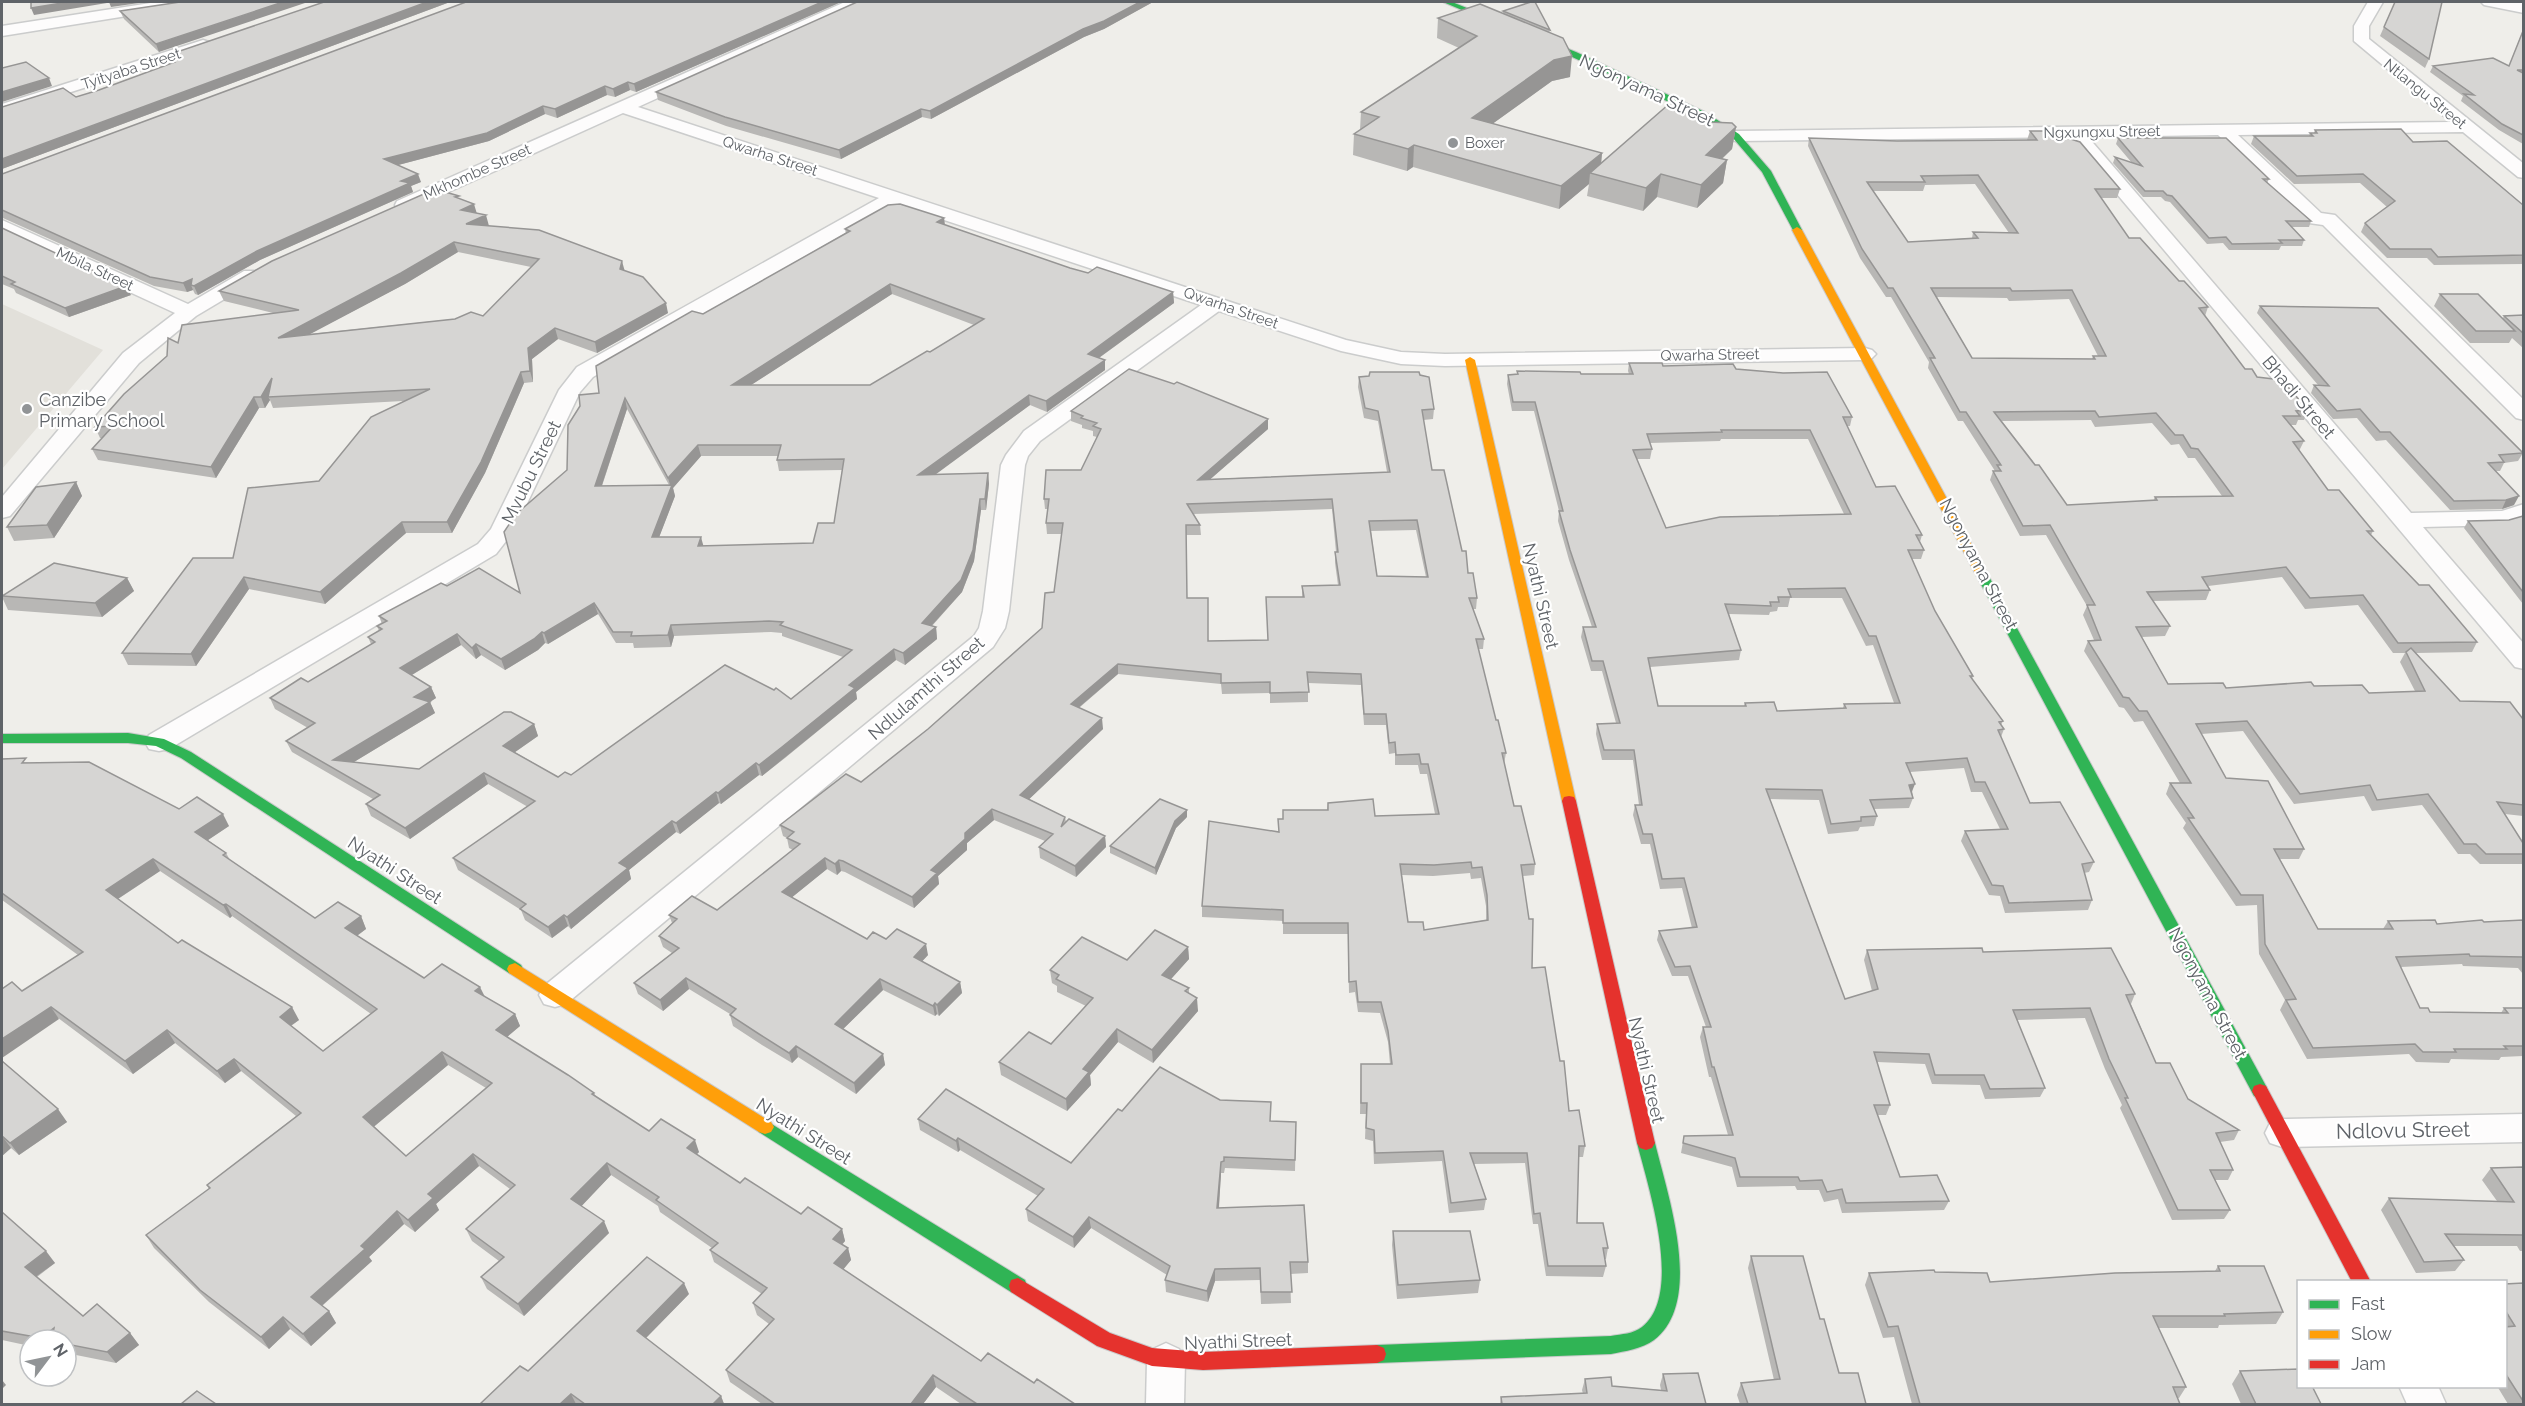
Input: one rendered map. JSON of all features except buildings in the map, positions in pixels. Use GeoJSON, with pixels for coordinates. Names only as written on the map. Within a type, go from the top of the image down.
{"type":"FeatureCollection","features":[{"type":"Feature","properties":{"kind":"street"},"geometry":{"type":"LineString","coordinates":[[2,32],[183,2]]}},
{"type":"Feature","properties":{"kind":"street","name":"Mkhombe Street"},"geometry":{"type":"LineString","coordinates":[[385,214],[857,2]]}},
{"type":"Feature","properties":{"kind":"street","name":"Ngonyama Street"},"geometry":{"type":"LineString","coordinates":[[1447,2],[1683,104],[1736,136],[1766,171],[2361,1280]]}},
{"type":"Feature","properties":{"kind":"street","name":"Ntlangu Street"},"geometry":{"type":"LineString","coordinates":[[2375,2],[2361,27],[2359,34],[2362,41],[2523,173]]}},
{"type":"Feature","properties":{"kind":"street"},"geometry":{"type":"LineString","coordinates":[[2489,2],[2523,8]]}},
{"type":"Feature","properties":{"kind":"street","name":"Tyityaba Street"},"geometry":{"type":"LineString","coordinates":[[2,109],[215,40]]}},
{"type":"Feature","properties":{"kind":"street","name":"Qwarha Street"},"geometry":{"type":"LineString","coordinates":[[622,107],[1371,352],[1418,360],[1865,354]]}},
{"type":"Feature","properties":{"kind":"street","name":"Ngxungxu Street"},"geometry":{"type":"LineString","coordinates":[[1736,136],[2467,127]]}},
{"type":"Feature","properties":{"kind":"street"},"geometry":{"type":"LineString","coordinates":[[2224,130],[2316,219],[2328,219],[2523,413]]}},
{"type":"Feature","properties":{"kind":"street","name":"Bhadi Street"},"geometry":{"type":"LineString","coordinates":[[2074,133],[2521,656]]}},
{"type":"Feature","properties":{"kind":"street","name":"Mvubu Street"},"geometry":{"type":"LineString","coordinates":[[159,742],[487,549],[502,531],[570,390],[585,372],[894,197]]}},
{"type":"Feature","properties":{"kind":"street","name":"Mbila Street"},"geometry":{"type":"LineString","coordinates":[[2,226],[189,312]]}},
{"type":"Feature","properties":{"kind":"street"},"geometry":{"type":"LineString","coordinates":[[2,511],[131,358],[189,312],[229,286],[268,266]]}},
{"type":"Feature","properties":{"kind":"street","name":"Ndlulamthi Street"},"geometry":{"type":"LineString","coordinates":[[555,995],[973,653],[992,628],[996,611],[1013,465],[1017,455],[1032,436],[1218,303]]}},
{"type":"Feature","properties":{"kind":"street","name":"Nyathi Street"},"geometry":{"type":"LineString","coordinates":[[2,739],[94,737],[159,742],[186,755],[555,995],[1104,1340],[1138,1355],[1166,1361],[1611,1345],[1639,1339],[1655,1328],[1668,1313],[1672,1294],[1667,1239],[1470,360]]}},
{"type":"Feature","properties":{"kind":"street"},"geometry":{"type":"LineString","coordinates":[[2404,520],[2505,518],[2523,511]]}},
{"type":"Feature","properties":{"kind":"street","name":"Ndlovu Street"},"geometry":{"type":"LineString","coordinates":[[2282,1132],[2523,1128]]}},
{"type":"Feature","properties":{"kind":"street"},"geometry":{"type":"LineString","coordinates":[[1165,1404],[1166,1361]]}},
{"type":"Feature","properties":{"kind":"street"},"geometry":{"type":"LineString","coordinates":[[2419,1388],[2427,1404]]}},
{"type":"Feature","properties":{"kind":"shaded area","name":"Canzibe Primary School"},"geometry":{"type":"Polygon","coordinates":[[[2,304],[103,350],[2,469],[2,304]]]}},
{"type":"Feature","properties":{"kind":"traffic: fast"},"geometry":{"type":"LineString","coordinates":[[1447,2],[1573,54],[1702,114],[1736,136],[1766,171],[1797,230]]}},
{"type":"Feature","properties":{"kind":"traffic: fast"},"geometry":{"type":"LineString","coordinates":[[1981,573],[2260,1091]]}},
{"type":"Feature","properties":{"kind":"traffic: fast"},"geometry":{"type":"LineString","coordinates":[[2,739],[128,738],[159,742],[186,755],[515,969]]}},
{"type":"Feature","properties":{"kind":"traffic: fast"},"geometry":{"type":"LineString","coordinates":[[765,1127],[1018,1286]]}},
{"type":"Feature","properties":{"kind":"traffic: fast"},"geometry":{"type":"LineString","coordinates":[[1377,1354],[1611,1345],[1634,1340],[1649,1333],[1664,1313],[1670,1292],[1671,1267],[1663,1213],[1646,1143]]}},
{"type":"Feature","properties":{"kind":"traffic: slow"},"geometry":{"type":"LineString","coordinates":[[1797,230],[1981,573]]}},
{"type":"Feature","properties":{"kind":"traffic: slow"},"geometry":{"type":"LineString","coordinates":[[1470,360],[1569,801]]}},
{"type":"Feature","properties":{"kind":"traffic: slow"},"geometry":{"type":"LineString","coordinates":[[515,969],[765,1127]]}},
{"type":"Feature","properties":{"kind":"traffic: jam"},"geometry":{"type":"LineString","coordinates":[[1569,801],[1646,1143]]}},
{"type":"Feature","properties":{"kind":"traffic: jam"},"geometry":{"type":"LineString","coordinates":[[2260,1091],[2361,1280]]}},
{"type":"Feature","properties":{"kind":"traffic: jam"},"geometry":{"type":"LineString","coordinates":[[1018,1286],[1104,1340],[1152,1357],[1203,1361],[1377,1354]]}},
{"type":"Feature","properties":{"kind":"place","name":"Boxer"},"geometry":{"type":"Point","coordinates":[1453,143]}},
{"type":"Feature","properties":{"kind":"place","name":"Canzibe Primary School"},"geometry":{"type":"Point","coordinates":[27,409]}}]}
